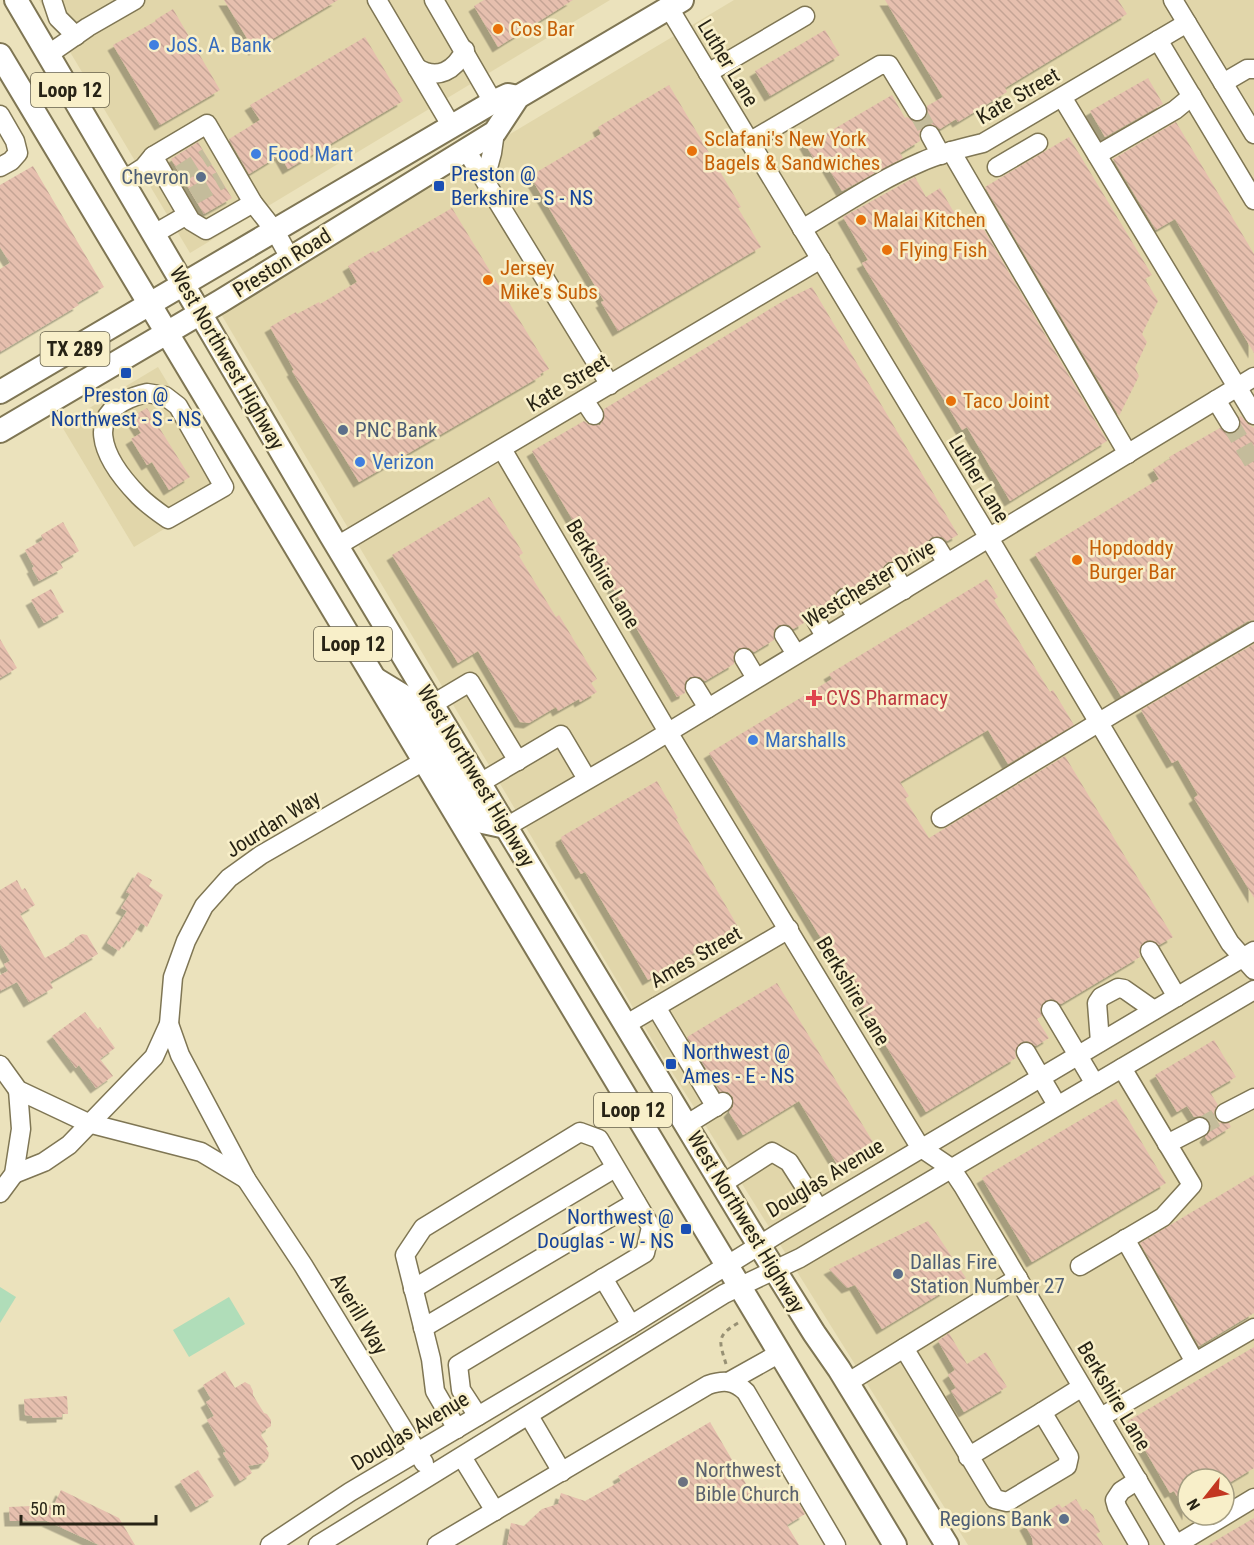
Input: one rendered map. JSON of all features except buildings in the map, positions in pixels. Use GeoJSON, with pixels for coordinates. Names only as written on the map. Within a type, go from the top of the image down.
{"type":"FeatureCollection","features":[{"type":"Feature","properties":{"kind":"main road","name":"West Northwest Highway"},"geometry":{"type":"LineString","coordinates":[[23,3],[49,54],[122,181],[337,546],[759,1245],[848,1383],[946,1545]]}},
{"type":"Feature","properties":{"kind":"main road","name":"Preston Road"},"geometry":{"type":"LineString","coordinates":[[0,431],[167,333],[495,132],[518,97],[675,4]]}},
{"type":"Feature","properties":{"kind":"main road","name":"West Northwest Highway"},"geometry":{"type":"LineString","coordinates":[[0,55],[895,1545]]}},
{"type":"Feature","properties":{"kind":"main road","name":"Preston Road"},"geometry":{"type":"LineString","coordinates":[[0,392],[494,102],[508,95],[518,97]]}},
{"type":"Feature","properties":{"kind":"main road"},"geometry":{"type":"LineString","coordinates":[[494,102],[495,132]]}},
{"type":"Feature","properties":{"kind":"main road"},"geometry":{"type":"LineString","coordinates":[[452,127],[466,150]]}},
{"type":"Feature","properties":{"kind":"main road"},"geometry":{"type":"LineString","coordinates":[[373,678],[405,697],[477,816],[483,822],[506,827]]}},
{"type":"Feature","properties":{"kind":"main road"},"geometry":{"type":"LineString","coordinates":[[780,1353],[814,1333]]}},
{"type":"Feature","properties":{"kind":"street"},"geometry":{"type":"LineString","coordinates":[[52,0],[58,18],[76,36]]}},
{"type":"Feature","properties":{"kind":"street"},"geometry":{"type":"LineString","coordinates":[[49,54],[135,0]]}},
{"type":"Feature","properties":{"kind":"street"},"geometry":{"type":"LineString","coordinates":[[377,0],[452,127]]}},
{"type":"Feature","properties":{"kind":"street"},"geometry":{"type":"LineString","coordinates":[[434,0],[494,102]]}},
{"type":"Feature","properties":{"kind":"street"},"geometry":{"type":"LineString","coordinates":[[1173,0],[1254,134]]}},
{"type":"Feature","properties":{"kind":"street","name":"Luther Lane"},"geometry":{"type":"LineString","coordinates":[[675,4],[708,73],[1230,943],[1250,959]]}},
{"type":"Feature","properties":{"kind":"street"},"geometry":{"type":"LineString","coordinates":[[708,73],[805,15]]}},
{"type":"Feature","properties":{"kind":"street","name":"Kate Street"},"geometry":{"type":"LineString","coordinates":[[802,229],[897,174],[946,153],[983,144],[1187,23]]}},
{"type":"Feature","properties":{"kind":"street"},"geometry":{"type":"LineString","coordinates":[[1158,40],[1254,200]]}},
{"type":"Feature","properties":{"kind":"street"},"geometry":{"type":"LineString","coordinates":[[417,68],[427,75],[448,70],[459,61],[465,50]]}},
{"type":"Feature","properties":{"kind":"street"},"geometry":{"type":"LineString","coordinates":[[749,142],[880,65],[890,65],[917,111]]}},
{"type":"Feature","properties":{"kind":"street"},"geometry":{"type":"LineString","coordinates":[[1223,83],[1248,69],[1254,69]]}},
{"type":"Feature","properties":{"kind":"street"},"geometry":{"type":"LineString","coordinates":[[1097,155],[1175,110],[1192,96]]}},
{"type":"Feature","properties":{"kind":"street"},"geometry":{"type":"LineString","coordinates":[[1062,97],[1254,415]]}},
{"type":"Feature","properties":{"kind":"street"},"geometry":{"type":"LineString","coordinates":[[0,115],[15,141],[18,153],[0,167]]}},
{"type":"Feature","properties":{"kind":"street"},"geometry":{"type":"LineString","coordinates":[[983,144],[1000,172],[1040,148],[1023,120]]}},
{"type":"Feature","properties":{"kind":"street"},"geometry":{"type":"LineString","coordinates":[[122,181],[144,167],[153,156],[207,124],[214,153],[227,176],[253,203],[275,231],[290,258]]}},
{"type":"Feature","properties":{"kind":"street"},"geometry":{"type":"LineString","coordinates":[[485,179],[495,132]]}},
{"type":"Feature","properties":{"kind":"street"},"geometry":{"type":"LineString","coordinates":[[930,135],[946,153],[1128,454]]}},
{"type":"Feature","properties":{"kind":"street"},"geometry":{"type":"LineString","coordinates":[[466,150],[610,384]]}},
{"type":"Feature","properties":{"kind":"street"},"geometry":{"type":"LineString","coordinates":[[153,156],[174,178],[187,205],[191,221],[206,230],[253,203]]}},
{"type":"Feature","properties":{"kind":"street"},"geometry":{"type":"LineString","coordinates":[[154,234],[187,205]]}},
{"type":"Feature","properties":{"kind":"street","name":"Kate Street"},"geometry":{"type":"LineString","coordinates":[[337,546],[502,448],[543,435],[589,407],[610,384],[634,381],[780,293],[820,260]]}},
{"type":"Feature","properties":{"kind":"street"},"geometry":{"type":"LineString","coordinates":[[178,406],[194,378]]}},
{"type":"Feature","properties":{"kind":"street","name":"Westchester Drive"},"geometry":{"type":"LineString","coordinates":[[506,827],[708,708],[1254,378]]}},
{"type":"Feature","properties":{"kind":"street"},"geometry":{"type":"LineString","coordinates":[[147,393],[165,396],[178,406],[224,487],[168,519],[141,498],[125,481],[110,456],[102,436],[104,421],[113,407],[131,397],[147,393]]}},
{"type":"Feature","properties":{"kind":"street"},"geometry":{"type":"LineString","coordinates":[[1216,400],[1230,423]]}},
{"type":"Feature","properties":{"kind":"street","name":"Berkshire Lane"},"geometry":{"type":"LineString","coordinates":[[502,448],[668,732],[920,1147],[951,1168],[1176,1545]]}},
{"type":"Feature","properties":{"kind":"street"},"geometry":{"type":"LineString","coordinates":[[206,454],[237,450]]}},
{"type":"Feature","properties":{"kind":"street"},"geometry":{"type":"LineString","coordinates":[[937,547],[947,563]]}},
{"type":"Feature","properties":{"kind":"street"},"geometry":{"type":"LineString","coordinates":[[893,572],[904,590]]}},
{"type":"Feature","properties":{"kind":"street"},"geometry":{"type":"LineString","coordinates":[[845,598],[857,617]]}},
{"type":"Feature","properties":{"kind":"street"},"geometry":{"type":"LineString","coordinates":[[814,617],[825,636]]}},
{"type":"Feature","properties":{"kind":"street"},"geometry":{"type":"LineString","coordinates":[[941,818],[1254,631]]}},
{"type":"Feature","properties":{"kind":"street"},"geometry":{"type":"LineString","coordinates":[[784,635],[796,654]]}},
{"type":"Feature","properties":{"kind":"street"},"geometry":{"type":"LineString","coordinates":[[744,658],[756,678]]}},
{"type":"Feature","properties":{"kind":"street"},"geometry":{"type":"LineString","coordinates":[[433,704],[470,681],[518,761]]}},
{"type":"Feature","properties":{"kind":"street"},"geometry":{"type":"LineString","coordinates":[[695,687],[708,708]]}},
{"type":"Feature","properties":{"kind":"street"},"geometry":{"type":"LineString","coordinates":[[480,783],[561,735],[587,780]]}},
{"type":"Feature","properties":{"kind":"street","name":"Jourdan Way"},"geometry":{"type":"LineString","coordinates":[[14,1174],[44,1162],[69,1145],[88,1123],[138,1076],[153,1057],[170,1024],[173,977],[186,941],[204,906],[229,878],[261,855],[424,761]]}},
{"type":"Feature","properties":{"kind":"street","name":"Ames Street"},"geometry":{"type":"LineString","coordinates":[[625,1025],[789,929]]}},
{"type":"Feature","properties":{"kind":"street"},"geometry":{"type":"LineString","coordinates":[[1150,951],[1176,997]]}},
{"type":"Feature","properties":{"kind":"street","name":"Douglas Avenue"},"geometry":{"type":"LineString","coordinates":[[278,1543],[350,1492],[418,1454],[920,1147],[1176,997],[1250,959]]}},
{"type":"Feature","properties":{"kind":"street"},"geometry":{"type":"LineString","coordinates":[[1100,1042],[1097,1003],[1101,997],[1118,988],[1124,989],[1154,1010]]}},
{"type":"Feature","properties":{"kind":"street"},"geometry":{"type":"LineString","coordinates":[[318,1545],[340,1539],[431,1475],[716,1299],[800,1258],[1254,990]]}},
{"type":"Feature","properties":{"kind":"street"},"geometry":{"type":"LineString","coordinates":[[656,1007],[719,1105],[686,1125]]}},
{"type":"Feature","properties":{"kind":"street"},"geometry":{"type":"LineString","coordinates":[[1052,1010],[1095,1084]]}},
{"type":"Feature","properties":{"kind":"street","name":"Averill Way"},"geometry":{"type":"LineString","coordinates":[[170,1024],[180,1055],[246,1179],[303,1265],[431,1475]]}},
{"type":"Feature","properties":{"kind":"street"},"geometry":{"type":"LineString","coordinates":[[1026,1052],[1057,1105]]}},
{"type":"Feature","properties":{"kind":"street","name":"Averill Way"},"geometry":{"type":"LineString","coordinates":[[0,1065],[18,1090],[88,1123],[201,1152],[246,1179]]}},
{"type":"Feature","properties":{"kind":"street"},"geometry":{"type":"LineString","coordinates":[[1080,1266],[1163,1217],[1192,1185],[1122,1068]]}},
{"type":"Feature","properties":{"kind":"street"},"geometry":{"type":"LineString","coordinates":[[0,1193],[14,1174],[21,1129],[18,1090]]}},
{"type":"Feature","properties":{"kind":"street"},"geometry":{"type":"LineString","coordinates":[[1225,1113],[1254,1098]]}},
{"type":"Feature","properties":{"kind":"street"},"geometry":{"type":"LineString","coordinates":[[1167,1144],[1200,1127]]}},
{"type":"Feature","properties":{"kind":"street"},"geometry":{"type":"LineString","coordinates":[[457,1429],[435,1391],[431,1359],[405,1255],[423,1228],[580,1132],[599,1139],[651,1227],[645,1253],[458,1365],[461,1390],[478,1416]]}},
{"type":"Feature","properties":{"kind":"street"},"geometry":{"type":"LineString","coordinates":[[722,1184],[772,1152],[789,1162],[819,1209]]}},
{"type":"Feature","properties":{"kind":"street"},"geometry":{"type":"LineString","coordinates":[[414,1289],[615,1168]]}},
{"type":"Feature","properties":{"kind":"street"},"geometry":{"type":"LineString","coordinates":[[423,1328],[636,1202]]}},
{"type":"Feature","properties":{"kind":"street"},"geometry":{"type":"LineString","coordinates":[[1125,1239],[1196,1362]]}},
{"type":"Feature","properties":{"kind":"street"},"geometry":{"type":"LineString","coordinates":[[603,1278],[631,1325]]}},
{"type":"Feature","properties":{"kind":"street"},"geometry":{"type":"LineString","coordinates":[[848,1383],[1018,1278]]}},
{"type":"Feature","properties":{"kind":"street"},"geometry":{"type":"LineString","coordinates":[[1101,1417],[1254,1328]]}},
{"type":"Feature","properties":{"kind":"street"},"geometry":{"type":"LineString","coordinates":[[904,1348],[995,1499],[1007,1502],[1067,1466],[1069,1457],[1042,1412]]}},
{"type":"Feature","properties":{"kind":"street"},"geometry":{"type":"LineString","coordinates":[[730,1381],[780,1353]]}},
{"type":"Feature","properties":{"kind":"street"},"geometry":{"type":"LineString","coordinates":[[437,1545],[708,1385],[719,1381],[730,1381],[739,1385],[746,1392],[836,1545]]}},
{"type":"Feature","properties":{"kind":"street"},"geometry":{"type":"LineString","coordinates":[[968,1456],[1082,1387]]}},
{"type":"Feature","properties":{"kind":"street"},"geometry":{"type":"LineString","coordinates":[[529,1416],[562,1472]]}},
{"type":"Feature","properties":{"kind":"street"},"geometry":{"type":"LineString","coordinates":[[462,1456],[495,1512]]}},
{"type":"Feature","properties":{"kind":"street"},"geometry":{"type":"LineString","coordinates":[[1138,1480],[1120,1491],[1115,1500],[1139,1545]]}},
{"type":"Feature","properties":{"kind":"street"},"geometry":{"type":"LineString","coordinates":[[1176,1545],[1254,1498]]}},
{"type":"Feature","properties":{"kind":"path"},"geometry":{"type":"LineString","coordinates":[[730,1381],[720,1344],[721,1338],[724,1333],[742,1320]]}},
{"type":"Feature","properties":{"kind":"shaded area"},"geometry":{"type":"Polygon","coordinates":[[[39,0],[610,0],[190,253],[39,0]]]}},
{"type":"Feature","properties":{"kind":"shaded area"},"geometry":{"type":"Polygon","coordinates":[[[734,0],[1254,0],[1254,1545],[968,1545],[657,1048],[218,309],[734,0]]]}},
{"type":"Feature","properties":{"kind":"shaded area"},"geometry":{"type":"Polygon","coordinates":[[[158,367],[231,489],[134,547],[61,425],[158,367]]]}},
{"type":"Feature","properties":{"kind":"green space"},"geometry":{"type":"Polygon","coordinates":[[[0,1287],[16,1297],[0,1323],[0,1287]]]}},
{"type":"Feature","properties":{"kind":"green space"},"geometry":{"type":"Polygon","coordinates":[[[229,1297],[245,1324],[189,1357],[173,1330],[229,1297]]]}},
{"type":"Feature","properties":{"kind":"tunnel"},"geometry":{"type":"LineString","coordinates":[[917,111],[930,135]]}},
{"type":"Feature","properties":{"kind":"tunnel"},"geometry":{"type":"LineString","coordinates":[[180,174],[207,157]]}},
{"type":"Feature","properties":{"kind":"tunnel"},"geometry":{"type":"LineString","coordinates":[[193,196],[221,180]]}},
{"type":"Feature","properties":{"kind":"tunnel"},"geometry":{"type":"LineString","coordinates":[[1230,423],[1254,464]]}},
{"type":"Feature","properties":{"kind":"tunnel"},"geometry":{"type":"LineString","coordinates":[[1200,1127],[1225,1113]]}},
{"type":"Feature","properties":{"kind":"place","name":"Cos Bar"},"geometry":{"type":"Point","coordinates":[498,29]}},
{"type":"Feature","properties":{"kind":"place","name":"JoS. A. Bank"},"geometry":{"type":"Point","coordinates":[154,45]}},
{"type":"Feature","properties":{"kind":"place","name":"Sclafani's New York Bagels & Sandwiches"},"geometry":{"type":"Point","coordinates":[692,151]}},
{"type":"Feature","properties":{"kind":"place","name":"Food Mart"},"geometry":{"type":"Point","coordinates":[256,154]}},
{"type":"Feature","properties":{"kind":"place","name":"Chevron"},"geometry":{"type":"Point","coordinates":[201,177]}},
{"type":"Feature","properties":{"kind":"place","name":"Preston @ Berkshire - S - NS"},"geometry":{"type":"Point","coordinates":[439,186]}},
{"type":"Feature","properties":{"kind":"place","name":"Malai Kitchen"},"geometry":{"type":"Point","coordinates":[861,220]}},
{"type":"Feature","properties":{"kind":"place","name":"Flying Fish"},"geometry":{"type":"Point","coordinates":[887,250]}},
{"type":"Feature","properties":{"kind":"place","name":"Jersey Mike's Subs"},"geometry":{"type":"Point","coordinates":[488,280]}},
{"type":"Feature","properties":{"kind":"place","name":"Preston @ Northwest - S - NS"},"geometry":{"type":"Point","coordinates":[126,373]}},
{"type":"Feature","properties":{"kind":"place","name":"Taco Joint"},"geometry":{"type":"Point","coordinates":[951,401]}},
{"type":"Feature","properties":{"kind":"place","name":"PNC Bank"},"geometry":{"type":"Point","coordinates":[343,430]}},
{"type":"Feature","properties":{"kind":"place","name":"Verizon"},"geometry":{"type":"Point","coordinates":[360,462]}},
{"type":"Feature","properties":{"kind":"place","name":"Hopdoddy Burger Bar"},"geometry":{"type":"Point","coordinates":[1077,560]}},
{"type":"Feature","properties":{"kind":"place","name":"CVS Pharmacy"},"geometry":{"type":"Point","coordinates":[814,698]}},
{"type":"Feature","properties":{"kind":"place","name":"Marshalls"},"geometry":{"type":"Point","coordinates":[753,740]}},
{"type":"Feature","properties":{"kind":"place","name":"Northwest @ Ames - E - NS"},"geometry":{"type":"Point","coordinates":[671,1064]}},
{"type":"Feature","properties":{"kind":"place","name":"Northwest @ Douglas - W - NS"},"geometry":{"type":"Point","coordinates":[686,1229]}},
{"type":"Feature","properties":{"kind":"place","name":"Dallas Fire Station Number 27"},"geometry":{"type":"Point","coordinates":[898,1274]}},
{"type":"Feature","properties":{"kind":"place","name":"Northwest Bible Church"},"geometry":{"type":"Point","coordinates":[683,1482]}},
{"type":"Feature","properties":{"kind":"place","name":"Regions Bank"},"geometry":{"type":"Point","coordinates":[1064,1519]}}]}
